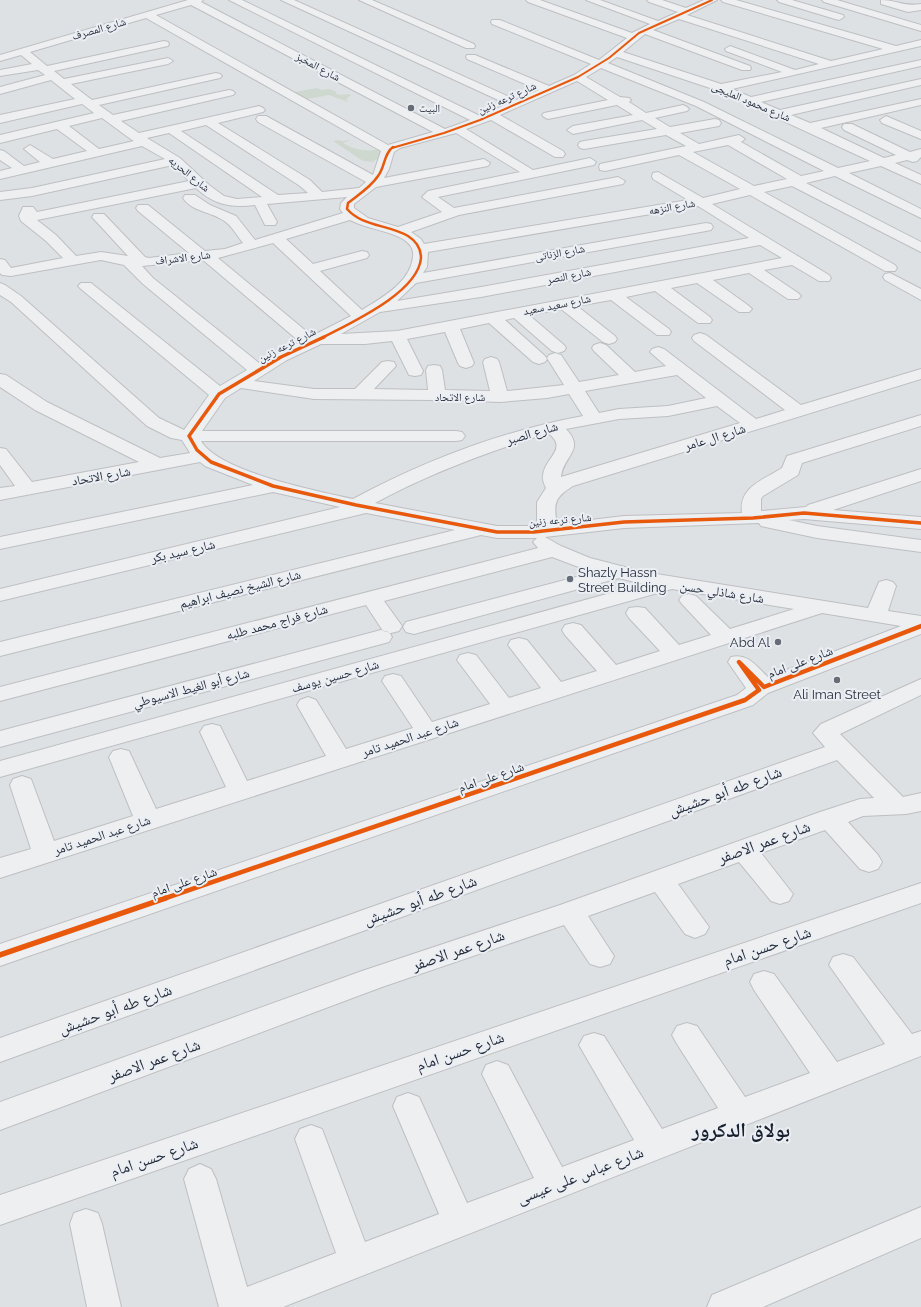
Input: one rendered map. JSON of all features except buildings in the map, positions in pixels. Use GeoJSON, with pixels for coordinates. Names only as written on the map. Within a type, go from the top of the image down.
{"type":"FeatureCollection","features":[{"type":"Feature","properties":{"kind":"street","name":"شارع المصرف"},"geometry":{"type":"LineString","coordinates":[[2,54],[47,35],[178,0]]}},
{"type":"Feature","properties":{"kind":"street"},"geometry":{"type":"LineString","coordinates":[[234,0],[558,154]]}},
{"type":"Feature","properties":{"kind":"street"},"geometry":{"type":"LineString","coordinates":[[286,0],[464,81],[520,102],[548,115],[573,130],[589,144],[715,123]]}},
{"type":"Feature","properties":{"kind":"street"},"geometry":{"type":"LineString","coordinates":[[364,0],[469,58],[549,90]]}},
{"type":"Feature","properties":{"kind":"street"},"geometry":{"type":"LineString","coordinates":[[531,0],[644,31]]}},
{"type":"Feature","properties":{"kind":"street"},"geometry":{"type":"LineString","coordinates":[[591,0],[644,31]]}},
{"type":"Feature","properties":{"kind":"street"},"geometry":{"type":"LineString","coordinates":[[652,0],[697,9],[830,64]]}},
{"type":"Feature","properties":{"kind":"street"},"geometry":{"type":"LineString","coordinates":[[726,0],[893,49]]}},
{"type":"Feature","properties":{"kind":"street"},"geometry":{"type":"LineString","coordinates":[[782,0],[848,20]]}},
{"type":"Feature","properties":{"kind":"street"},"geometry":{"type":"LineString","coordinates":[[827,0],[921,28]]}},
{"type":"Feature","properties":{"kind":"street"},"geometry":{"type":"LineString","coordinates":[[879,0],[906,9],[918,8]]}},
{"type":"Feature","properties":{"kind":"street","name":"شارع المصرف"},"geometry":{"type":"LineString","coordinates":[[2,54],[22,51],[196,1]]}},
{"type":"Feature","properties":{"kind":"street","name":"شارع المخبز"},"geometry":{"type":"LineString","coordinates":[[196,1],[450,130],[531,174]]}},
{"type":"Feature","properties":{"kind":"street","name":"شارع ترعه زنين"},"geometry":{"type":"LineString","coordinates":[[388,150],[396,145],[450,130],[485,118],[578,77],[616,53],[644,31],[697,9]]}},
{"type":"Feature","properties":{"kind":"street"},"geometry":{"type":"LineString","coordinates":[[576,10],[644,31],[746,68]]}},
{"type":"Feature","properties":{"kind":"street"},"geometry":{"type":"LineString","coordinates":[[148,15],[388,150],[382,172],[370,186],[348,202],[347,209],[352,215],[398,232],[417,243],[421,249]]}},
{"type":"Feature","properties":{"kind":"street"},"geometry":{"type":"LineString","coordinates":[[116,17],[129,20]]}},
{"type":"Feature","properties":{"kind":"street"},"geometry":{"type":"LineString","coordinates":[[496,22],[669,91],[725,116],[838,171],[921,214]]}},
{"type":"Feature","properties":{"kind":"street"},"geometry":{"type":"LineString","coordinates":[[106,26],[119,34]]}},
{"type":"Feature","properties":{"kind":"street"},"geometry":{"type":"LineString","coordinates":[[353,30],[372,26]]}},
{"type":"Feature","properties":{"kind":"street"},"geometry":{"type":"LineString","coordinates":[[72,36],[86,43]]}},
{"type":"Feature","properties":{"kind":"street"},"geometry":{"type":"LineString","coordinates":[[899,36],[921,43]]}},
{"type":"Feature","properties":{"kind":"street"},"geometry":{"type":"LineString","coordinates":[[383,44],[403,40]]}},
{"type":"Feature","properties":{"kind":"street"},"geometry":{"type":"LineString","coordinates":[[3,73],[50,74],[171,63],[132,41]]}},
{"type":"Feature","properties":{"kind":"street"},"geometry":{"type":"LineString","coordinates":[[720,88],[794,73],[921,43]]}},
{"type":"Feature","properties":{"kind":"street"},"geometry":{"type":"LineString","coordinates":[[1,90],[50,74],[164,44]]}},
{"type":"Feature","properties":{"kind":"street"},"geometry":{"type":"LineString","coordinates":[[40,46],[64,57]]}},
{"type":"Feature","properties":{"kind":"street"},"geometry":{"type":"LineString","coordinates":[[722,46],[794,73]]}},
{"type":"Feature","properties":{"kind":"street","name":"شارع الحريه"},"geometry":{"type":"LineString","coordinates":[[22,51],[87,102],[140,139],[176,161],[198,183],[226,203],[318,195],[484,163]]}},
{"type":"Feature","properties":{"kind":"street"},"geometry":{"type":"LineString","coordinates":[[410,56],[430,51]]}},
{"type":"Feature","properties":{"kind":"street"},"geometry":{"type":"LineString","coordinates":[[848,51],[863,56]]}},
{"type":"Feature","properties":{"kind":"street","name":"شارع محمود المليجى"},"geometry":{"type":"LineString","coordinates":[[616,53],[720,88],[809,127],[921,180]]}},
{"type":"Feature","properties":{"kind":"street"},"geometry":{"type":"LineString","coordinates":[[438,69],[469,58]]}},
{"type":"Feature","properties":{"kind":"street"},"geometry":{"type":"LineString","coordinates":[[657,68],[688,60]]}},
{"type":"Feature","properties":{"kind":"street"},"geometry":{"type":"LineString","coordinates":[[749,101],[921,63]]}},
{"type":"Feature","properties":{"kind":"street"},"geometry":{"type":"LineString","coordinates":[[695,80],[770,64]]}},
{"type":"Feature","properties":{"kind":"street"},"geometry":{"type":"LineString","coordinates":[[464,81],[504,71]]}},
{"type":"Feature","properties":{"kind":"street"},"geometry":{"type":"LineString","coordinates":[[0,119],[146,92],[216,76]]}},
{"type":"Feature","properties":{"kind":"street"},"geometry":{"type":"LineString","coordinates":[[578,77],[697,148]]}},
{"type":"Feature","properties":{"kind":"street"},"geometry":{"type":"LineString","coordinates":[[203,79],[264,115],[370,186]]}},
{"type":"Feature","properties":{"kind":"street"},"geometry":{"type":"LineString","coordinates":[[778,114],[921,82]]}},
{"type":"Feature","properties":{"kind":"street"},"geometry":{"type":"LineString","coordinates":[[134,85],[146,92]]}},
{"type":"Feature","properties":{"kind":"street"},"geometry":{"type":"LineString","coordinates":[[168,86],[220,119]]}},
{"type":"Feature","properties":{"kind":"street"},"geometry":{"type":"LineString","coordinates":[[548,115],[669,91]]}},
{"type":"Feature","properties":{"kind":"street"},"geometry":{"type":"LineString","coordinates":[[0,139],[60,125],[229,93]]}},
{"type":"Feature","properties":{"kind":"street"},"geometry":{"type":"LineString","coordinates":[[809,127],[921,102]]}},
{"type":"Feature","properties":{"kind":"street"},"geometry":{"type":"LineString","coordinates":[[573,130],[683,109]]}},
{"type":"Feature","properties":{"kind":"street"},"geometry":{"type":"LineString","coordinates":[[0,175],[21,174],[99,157],[140,139],[170,129],[220,119],[264,115]]}},
{"type":"Feature","properties":{"kind":"street"},"geometry":{"type":"LineString","coordinates":[[886,120],[921,135]]}},
{"type":"Feature","properties":{"kind":"street"},"geometry":{"type":"LineString","coordinates":[[207,122],[305,183],[318,195]]}},
{"type":"Feature","properties":{"kind":"street"},"geometry":{"type":"LineString","coordinates":[[60,125],[99,157],[124,172]]}},
{"type":"Feature","properties":{"kind":"street"},"geometry":{"type":"LineString","coordinates":[[848,127],[914,154],[921,162]]}},
{"type":"Feature","properties":{"kind":"street"},"geometry":{"type":"LineString","coordinates":[[170,129],[274,199]]}},
{"type":"Feature","properties":{"kind":"street"},"geometry":{"type":"LineString","coordinates":[[59,138],[73,135]]}},
{"type":"Feature","properties":{"kind":"street"},"geometry":{"type":"LineString","coordinates":[[605,167],[734,140],[796,181],[921,248]]}},
{"type":"Feature","properties":{"kind":"street"},"geometry":{"type":"LineString","coordinates":[[33,145],[55,167],[83,181]]}},
{"type":"Feature","properties":{"kind":"street"},"geometry":{"type":"LineString","coordinates":[[681,151],[890,273],[921,294]]}},
{"type":"Feature","properties":{"kind":"street"},"geometry":{"type":"LineString","coordinates":[[0,154],[21,174],[42,190]]}},
{"type":"Feature","properties":{"kind":"street","name":"شارع النزهه"},"geometry":{"type":"LineString","coordinates":[[421,249],[585,223],[701,202],[914,154]]}},
{"type":"Feature","properties":{"kind":"street"},"geometry":{"type":"LineString","coordinates":[[0,196],[42,190],[176,161]]}},
{"type":"Feature","properties":{"kind":"street"},"geometry":{"type":"LineString","coordinates":[[452,213],[430,197],[433,194],[590,162]]}},
{"type":"Feature","properties":{"kind":"street"},"geometry":{"type":"LineString","coordinates":[[148,167],[160,181]]}},
{"type":"Feature","properties":{"kind":"street"},"geometry":{"type":"LineString","coordinates":[[105,176],[115,191]]}},
{"type":"Feature","properties":{"kind":"street"},"geometry":{"type":"LineString","coordinates":[[658,176],[824,278]]}},
{"type":"Feature","properties":{"kind":"street"},"geometry":{"type":"LineString","coordinates":[[398,232],[452,213],[618,181]]}},
{"type":"Feature","properties":{"kind":"street"},"geometry":{"type":"LineString","coordinates":[[26,218],[198,183]]}},
{"type":"Feature","properties":{"kind":"street"},"geometry":{"type":"LineString","coordinates":[[63,185],[72,198]]}},
{"type":"Feature","properties":{"kind":"street"},"geometry":{"type":"LineString","coordinates":[[547,195],[585,223]]}},
{"type":"Feature","properties":{"kind":"street"},"geometry":{"type":"LineString","coordinates":[[190,198],[205,208],[231,219],[252,246]]}},
{"type":"Feature","properties":{"kind":"street"},"geometry":{"type":"LineString","coordinates":[[259,201],[270,222]]}},
{"type":"Feature","properties":{"kind":"street"},"geometry":{"type":"LineString","coordinates":[[0,207],[17,202],[30,212],[26,218]]}},
{"type":"Feature","properties":{"kind":"street"},"geometry":{"type":"LineString","coordinates":[[511,202],[547,229]]}},
{"type":"Feature","properties":{"kind":"street"},"geometry":{"type":"LineString","coordinates":[[143,208],[314,341]]}},
{"type":"Feature","properties":{"kind":"street","name":"شارع الاشراف"},"geometry":{"type":"LineString","coordinates":[[4,266],[101,256],[135,262],[204,256],[252,246],[352,215]]}},
{"type":"Feature","properties":{"kind":"street"},"geometry":{"type":"LineString","coordinates":[[99,217],[135,262],[148,281],[257,370]]}},
{"type":"Feature","properties":{"kind":"street"},"geometry":{"type":"LineString","coordinates":[[26,218],[51,238],[72,260]]}},
{"type":"Feature","properties":{"kind":"street","name":"شارع الزناتى"},"geometry":{"type":"LineString","coordinates":[[414,278],[706,227]]}},
{"type":"Feature","properties":{"kind":"street"},"geometry":{"type":"LineString","coordinates":[[276,238],[361,316]]}},
{"type":"Feature","properties":{"kind":"street","name":"شارع النصر"},"geometry":{"type":"LineString","coordinates":[[376,309],[481,292],[762,240]]}},
{"type":"Feature","properties":{"kind":"street"},"geometry":{"type":"LineString","coordinates":[[305,264],[346,248]]}},
{"type":"Feature","properties":{"kind":"street","name":"شارع ترعه زنين"},"geometry":{"type":"LineString","coordinates":[[421,249],[422,254],[419,269],[414,278],[404,289],[376,309],[257,370],[239,383],[219,394],[189,436],[203,456],[221,468],[273,486],[361,506],[480,530],[545,538],[654,520],[753,518],[804,513],[921,523]]}},
{"type":"Feature","properties":{"kind":"street"},"geometry":{"type":"LineString","coordinates":[[4,266],[51,251]]}},
{"type":"Feature","properties":{"kind":"street"},"geometry":{"type":"LineString","coordinates":[[305,264],[362,255]]}},
{"type":"Feature","properties":{"kind":"street","name":"شارع سعيد سعيد"},"geometry":{"type":"LineString","coordinates":[[314,341],[396,336],[795,260]]}},
{"type":"Feature","properties":{"kind":"street"},"geometry":{"type":"LineString","coordinates":[[750,268],[793,296]]}},
{"type":"Feature","properties":{"kind":"street"},"geometry":{"type":"LineString","coordinates":[[700,278],[744,309]]}},
{"type":"Feature","properties":{"kind":"street"},"geometry":{"type":"LineString","coordinates":[[86,286],[219,394]]}},
{"type":"Feature","properties":{"kind":"street"},"geometry":{"type":"LineString","coordinates":[[658,286],[704,320]]}},
{"type":"Feature","properties":{"kind":"street"},"geometry":{"type":"LineString","coordinates":[[0,288],[16,300],[153,422],[177,434],[189,436],[456,436]]}},
{"type":"Feature","properties":{"kind":"street"},"geometry":{"type":"LineString","coordinates":[[613,294],[663,332]]}},
{"type":"Feature","properties":{"kind":"street"},"geometry":{"type":"LineString","coordinates":[[564,304],[604,343],[632,378]]}},
{"type":"Feature","properties":{"kind":"street"},"geometry":{"type":"LineString","coordinates":[[517,313],[551,355],[594,419]]}},
{"type":"Feature","properties":{"kind":"street"},"geometry":{"type":"LineString","coordinates":[[492,317],[551,355]]}},
{"type":"Feature","properties":{"kind":"street"},"geometry":{"type":"LineString","coordinates":[[450,325],[466,363]]}},
{"type":"Feature","properties":{"kind":"street"},"geometry":{"type":"LineString","coordinates":[[396,336],[415,371]]}},
{"type":"Feature","properties":{"kind":"street"},"geometry":{"type":"LineString","coordinates":[[700,338],[798,411]]}},
{"type":"Feature","properties":{"kind":"street"},"geometry":{"type":"LineString","coordinates":[[658,352],[753,425]]}},
{"type":"Feature","properties":{"kind":"street"},"geometry":{"type":"LineString","coordinates":[[491,362],[500,396]]}},
{"type":"Feature","properties":{"kind":"street"},"geometry":{"type":"LineString","coordinates":[[360,394],[388,366]]}},
{"type":"Feature","properties":{"kind":"street","name":"شارع الاتحاد"},"geometry":{"type":"LineString","coordinates":[[239,383],[291,392],[438,397],[528,396],[680,369]]}},
{"type":"Feature","properties":{"kind":"street"},"geometry":{"type":"LineString","coordinates":[[434,370],[438,397]]}},
{"type":"Feature","properties":{"kind":"street","name":"شارع ال عامر"},"geometry":{"type":"LineString","coordinates":[[555,488],[566,482],[921,374]]}},
{"type":"Feature","properties":{"kind":"street"},"geometry":{"type":"LineString","coordinates":[[0,379],[41,406],[159,465]]}},
{"type":"Feature","properties":{"kind":"street","name":"شارع الصبر"},"geometry":{"type":"LineString","coordinates":[[361,506],[403,480],[453,459],[550,427],[619,414],[660,412],[719,400]]}},
{"type":"Feature","properties":{"kind":"street"},"geometry":{"type":"LineString","coordinates":[[753,518],[750,504],[756,491],[791,471],[793,460],[921,420]]}},
{"type":"Feature","properties":{"kind":"street"},"geometry":{"type":"LineString","coordinates":[[545,538],[544,504],[548,496],[555,488],[552,477],[555,465],[564,455],[567,448],[565,440],[560,433],[550,427]]}},
{"type":"Feature","properties":{"kind":"street"},"geometry":{"type":"LineString","coordinates":[[0,453],[28,490]]}},
{"type":"Feature","properties":{"kind":"street","name":"شارع الاتحاد"},"geometry":{"type":"LineString","coordinates":[[0,494],[28,490],[203,456]]}},
{"type":"Feature","properties":{"kind":"street"},"geometry":{"type":"LineString","coordinates":[[804,513],[921,475]]}},
{"type":"Feature","properties":{"kind":"street"},"geometry":{"type":"LineString","coordinates":[[0,543],[273,486]]}},
{"type":"Feature","properties":{"kind":"street","name":"شارع سيد بكر"},"geometry":{"type":"LineString","coordinates":[[0,595],[361,506]]}},
{"type":"Feature","properties":{"kind":"street","name":"شارع ترعه زنين"},"geometry":{"type":"LineString","coordinates":[[753,518],[817,532],[921,546]]}},
{"type":"Feature","properties":{"kind":"street","name":"شارع الشيخ نصيف ابراهيم"},"geometry":{"type":"LineString","coordinates":[[0,649],[480,530]]}},
{"type":"Feature","properties":{"kind":"street","name":"شارع شاذلي حسن"},"geometry":{"type":"LineString","coordinates":[[545,538],[617,572],[670,584],[921,623]]}},
{"type":"Feature","properties":{"kind":"street","name":"شارع فراج محمد طلبه"},"geometry":{"type":"LineString","coordinates":[[0,694],[371,598],[545,538]]}},
{"type":"Feature","properties":{"kind":"street"},"geometry":{"type":"LineString","coordinates":[[414,626],[617,572]]}},
{"type":"Feature","properties":{"kind":"street","name":"شارع حسين يوسف"},"geometry":{"type":"LineString","coordinates":[[0,770],[670,584]]}},
{"type":"Feature","properties":{"kind":"street"},"geometry":{"type":"LineString","coordinates":[[876,615],[886,586]]}},
{"type":"Feature","properties":{"kind":"street","name":"شارع أبو الغيط الاسيوطي"},"geometry":{"type":"LineString","coordinates":[[0,739],[386,632],[371,598]]}},
{"type":"Feature","properties":{"kind":"street"},"geometry":{"type":"LineString","coordinates":[[689,600],[739,662]]}},
{"type":"Feature","properties":{"kind":"street","name":"شارع عبد الحميد تامر"},"geometry":{"type":"LineString","coordinates":[[0,868],[821,607]]}},
{"type":"Feature","properties":{"kind":"street"},"geometry":{"type":"LineString","coordinates":[[637,613],[674,653]]}},
{"type":"Feature","properties":{"kind":"street","name":"شارع على امام"},"geometry":{"type":"LineString","coordinates":[[739,662],[764,687],[921,626]]}},
{"type":"Feature","properties":{"kind":"street"},"geometry":{"type":"LineString","coordinates":[[574,630],[611,673]]}},
{"type":"Feature","properties":{"kind":"street"},"geometry":{"type":"LineString","coordinates":[[519,645],[556,691]]}},
{"type":"Feature","properties":{"kind":"street"},"geometry":{"type":"LineString","coordinates":[[468,660],[504,707]]}},
{"type":"Feature","properties":{"kind":"street","name":"شارع على امام"},"geometry":{"type":"LineString","coordinates":[[0,955],[745,700],[759,690],[739,662]]}},
{"type":"Feature","properties":{"kind":"street"},"geometry":{"type":"LineString","coordinates":[[393,681],[427,732]]}},
{"type":"Feature","properties":{"kind":"street"},"geometry":{"type":"LineString","coordinates":[[908,804],[840,750],[826,735],[827,731],[921,686]]}},
{"type":"Feature","properties":{"kind":"street"},"geometry":{"type":"LineString","coordinates":[[308,705],[340,759]]}},
{"type":"Feature","properties":{"kind":"street"},"geometry":{"type":"LineString","coordinates":[[212,732],[240,791]]}},
{"type":"Feature","properties":{"kind":"street","name":"شارع طه أبو حشيش"},"geometry":{"type":"LineString","coordinates":[[0,1050],[840,750]]}},
{"type":"Feature","properties":{"kind":"street"},"geometry":{"type":"LineString","coordinates":[[121,757],[148,821]]}},
{"type":"Feature","properties":{"kind":"street"},"geometry":{"type":"LineString","coordinates":[[22,785],[45,853]]}},
{"type":"Feature","properties":{"kind":"street","name":"شارع عمر الاصفر"},"geometry":{"type":"LineString","coordinates":[[0,1116],[372,979],[570,912],[830,818],[871,805],[908,804]]}},
{"type":"Feature","properties":{"kind":"street"},"geometry":{"type":"LineString","coordinates":[[830,818],[869,862]]}},
{"type":"Feature","properties":{"kind":"street"},"geometry":{"type":"LineString","coordinates":[[743,849],[780,894]]}},
{"type":"Feature","properties":{"kind":"street"},"geometry":{"type":"LineString","coordinates":[[660,879],[695,928]]}},
{"type":"Feature","properties":{"kind":"street","name":"شارع حسن امام"},"geometry":{"type":"LineString","coordinates":[[0,1210],[921,892]]}},
{"type":"Feature","properties":{"kind":"street"},"geometry":{"type":"LineString","coordinates":[[570,912],[600,956]]}},
{"type":"Feature","properties":{"kind":"street"},"geometry":{"type":"LineString","coordinates":[[843,965],[913,1046]]}},
{"type":"Feature","properties":{"kind":"street"},"geometry":{"type":"LineString","coordinates":[[764,982],[831,1078]]}},
{"type":"Feature","properties":{"kind":"street"},"geometry":{"type":"LineString","coordinates":[[687,1035],[738,1113]]}},
{"type":"Feature","properties":{"kind":"street"},"geometry":{"type":"LineString","coordinates":[[594,1045],[655,1146]]}},
{"type":"Feature","properties":{"kind":"street","name":"شارع عباس على عيسى"},"geometry":{"type":"LineString","coordinates":[[240,1307],[913,1046]]}},
{"type":"Feature","properties":{"kind":"street"},"geometry":{"type":"LineString","coordinates":[[497,1074],[554,1185]]}},
{"type":"Feature","properties":{"kind":"street"},"geometry":{"type":"LineString","coordinates":[[408,1106],[459,1222]]}},
{"type":"Feature","properties":{"kind":"street"},"geometry":{"type":"LineString","coordinates":[[311,1139],[356,1262]]}},
{"type":"Feature","properties":{"kind":"street"},"geometry":{"type":"LineString","coordinates":[[200,1179],[236,1307]]}},
{"type":"Feature","properties":{"kind":"street"},"geometry":{"type":"LineString","coordinates":[[724,1307],[921,1222]]}},
{"type":"Feature","properties":{"kind":"street"},"geometry":{"type":"LineString","coordinates":[[86,1224],[104,1307]]}},
{"type":"Feature","properties":{"kind":"shaded area"},"geometry":{"type":"Polygon","coordinates":[[[317,88],[321,90],[329,89],[337,92],[335,93],[339,95],[349,94],[351,96],[347,97],[349,98],[346,99],[348,102],[329,95],[302,100],[289,93],[317,88]]]}},
{"type":"Feature","properties":{"kind":"shaded area"},"geometry":{"type":"Polygon","coordinates":[[[351,140],[343,143],[360,150],[379,149],[385,154],[372,162],[363,161],[333,141],[351,140]]]}},
{"type":"Feature","properties":{"kind":"cycle path"},"geometry":{"type":"LineString","coordinates":[[712,0],[639,33],[609,58],[578,77],[480,120],[444,133],[396,145],[388,150],[379,176],[370,186],[348,203],[347,209],[354,216],[363,221],[397,231],[416,242],[421,251],[420,267],[409,283],[390,299],[367,314],[281,357],[223,391],[211,404],[189,436],[197,450],[211,462],[273,486],[356,505],[497,532],[534,532],[624,522],[753,518],[804,513],[921,523]]}},
{"type":"Feature","properties":{"kind":"cycle path"},"geometry":{"type":"LineString","coordinates":[[0,955],[745,700],[759,690],[739,662],[764,687],[921,626]]}},
{"type":"Feature","properties":{"kind":"place","name":"البيت"},"geometry":{"type":"Point","coordinates":[411,108]}},
{"type":"Feature","properties":{"kind":"place","name":"Shazly Hassn Street Building"},"geometry":{"type":"Point","coordinates":[570,579]}},
{"type":"Feature","properties":{"kind":"place","name":"Abd Al"},"geometry":{"type":"Point","coordinates":[778,642]}},
{"type":"Feature","properties":{"kind":"place","name":"Ali Iman Street"},"geometry":{"type":"Point","coordinates":[837,680]}},
{"type":"Feature","properties":{"kind":"district","name":"بولاق الدكرور"},"geometry":{"type":"Point","coordinates":[741,1130]}}]}
